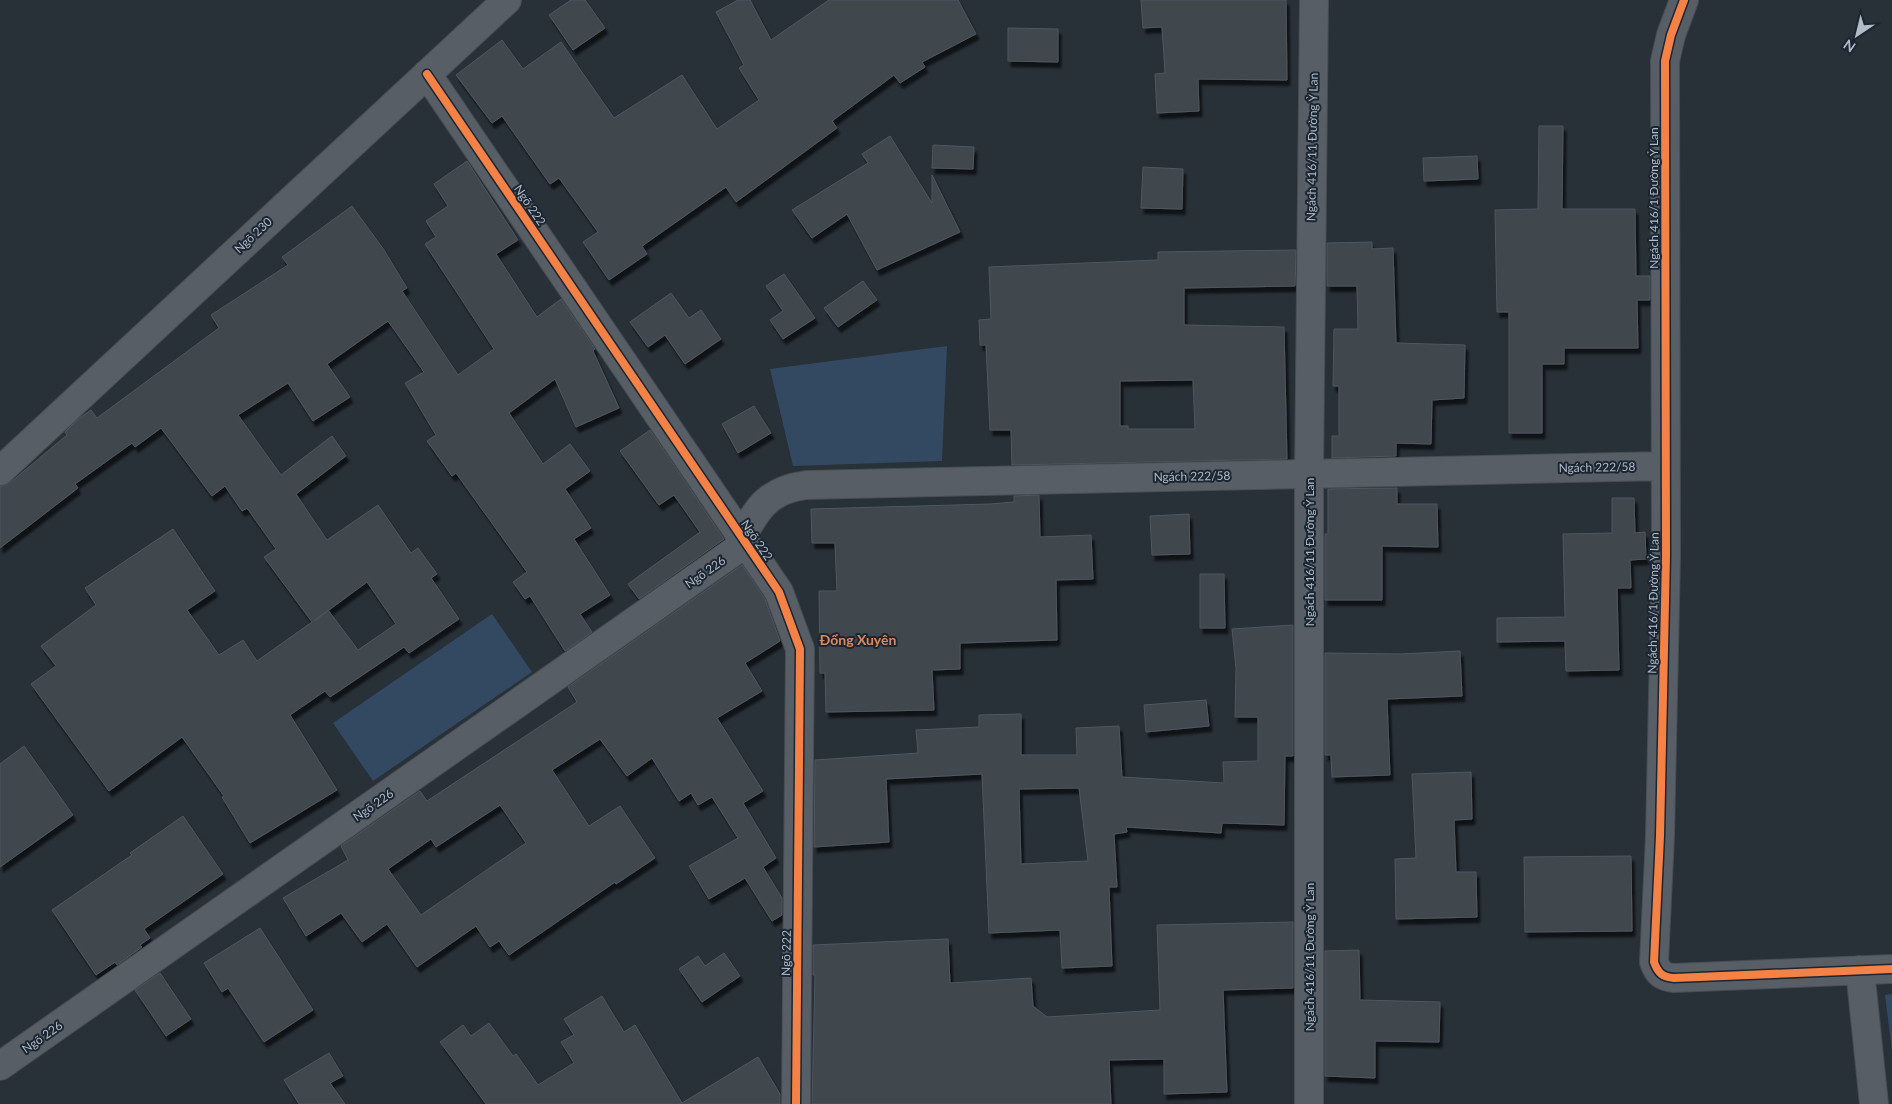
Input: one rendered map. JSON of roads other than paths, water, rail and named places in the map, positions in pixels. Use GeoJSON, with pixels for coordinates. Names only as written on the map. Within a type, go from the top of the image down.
{"type":"FeatureCollection","features":[{"type":"Feature","properties":{"kind":"street","name":"Ngõ 230"},"geometry":{"type":"LineString","coordinates":[[0,471],[507,0]]}},
{"type":"Feature","properties":{"kind":"street","name":"Ngách 416/11 Đường Ỷ Lan"},"geometry":{"type":"LineString","coordinates":[[1310,1104],[1309,474],[1314,0]]}},
{"type":"Feature","properties":{"kind":"street","name":"Ngách 416/1 Đường Ỷ Lan"},"geometry":{"type":"LineString","coordinates":[[1684,0],[1670,35],[1665,61],[1666,556],[1660,836],[1654,962],[1665,978],[1892,969]]}},
{"type":"Feature","properties":{"kind":"street","name":"Ngõ 222"},"geometry":{"type":"LineString","coordinates":[[427,74],[779,592],[800,649],[796,1104]]}},
{"type":"Feature","properties":{"kind":"street","name":"Ngách 222/58"},"geometry":{"type":"LineString","coordinates":[[744,540],[753,516],[775,493],[789,487],[806,485],[1665,466]]}},
{"type":"Feature","properties":{"kind":"street","name":"Ngõ 226"},"geometry":{"type":"LineString","coordinates":[[0,1066],[744,540]]}},
{"type":"Feature","properties":{"kind":"street"},"geometry":{"type":"LineString","coordinates":[[1860,970],[1874,1104]]}},
{"type":"Feature","properties":{"kind":"water"},"geometry":{"type":"Polygon","coordinates":[[[947,346],[942,461],[793,466],[770,369],[947,346]]]}},
{"type":"Feature","properties":{"kind":"water"},"geometry":{"type":"Polygon","coordinates":[[[492,614],[532,672],[373,781],[333,723],[492,614]]]}},
{"type":"Feature","properties":{"kind":"water"},"geometry":{"type":"Polygon","coordinates":[[[1892,994],[1892,1051],[1885,995],[1892,994]]]}},
{"type":"Feature","properties":{"kind":"district","name":"Đổng Xuyên"},"geometry":{"type":"Point","coordinates":[858,639]}}]}
